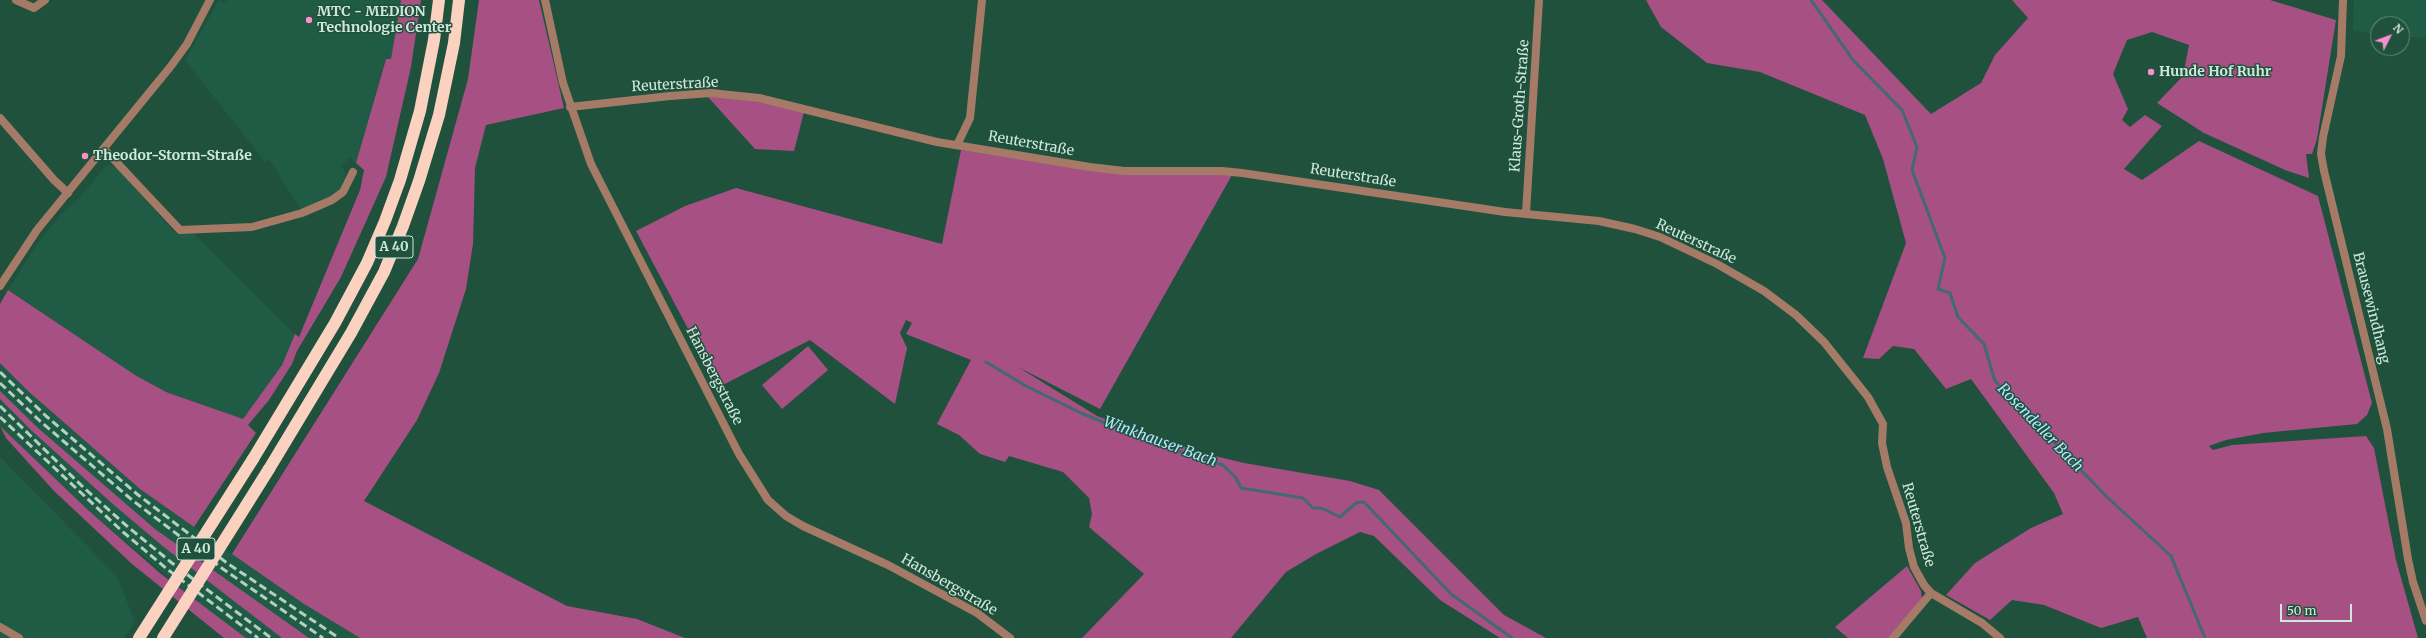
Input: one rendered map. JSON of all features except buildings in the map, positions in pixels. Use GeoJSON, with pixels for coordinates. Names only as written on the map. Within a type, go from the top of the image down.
{"type":"FeatureCollection","features":[{"type":"Feature","properties":{"kind":"highway","name":"A 40"},"geometry":{"type":"LineString","coordinates":[[139,638],[254,459],[335,323],[367,263],[400,180],[420,111],[434,40],[439,0]]}},
{"type":"Feature","properties":{"kind":"highway","name":"A 40"},"geometry":{"type":"LineString","coordinates":[[163,638],[269,469],[351,333],[384,272],[403,226],[419,181],[439,115],[454,44],[459,0]]}},
{"type":"Feature","properties":{"kind":"street"},"geometry":{"type":"LineString","coordinates":[[16,0],[34,8],[45,0]]}},
{"type":"Feature","properties":{"kind":"street"},"geometry":{"type":"LineString","coordinates":[[0,286],[20,254],[171,66],[187,44],[210,0]]}},
{"type":"Feature","properties":{"kind":"street","name":"Hansbergstraße"},"geometry":{"type":"LineString","coordinates":[[545,0],[570,108],[595,171],[739,454],[768,500],[786,516],[803,526],[895,569],[977,614],[1010,638]]}},
{"type":"Feature","properties":{"kind":"street"},"geometry":{"type":"LineString","coordinates":[[958,144],[970,118],[982,0]]}},
{"type":"Feature","properties":{"kind":"street","name":"Klaus-Groth-Straße"},"geometry":{"type":"LineString","coordinates":[[1526,213],[1539,0]]}},
{"type":"Feature","properties":{"kind":"street","name":"Brausewindhang"},"geometry":{"type":"LineString","coordinates":[[2343,0],[2341,56],[2323,137],[2322,154],[2324,171],[2387,429],[2408,559],[2423,603],[2426,621]]}},
{"type":"Feature","properties":{"kind":"street","name":"Reuterstraße"},"geometry":{"type":"LineString","coordinates":[[570,108],[670,96],[710,93],[759,98],[797,106],[879,129],[937,142],[958,144],[1090,167],[1131,171],[1222,171],[1526,213],[1600,221],[1635,229],[1660,237],[1717,264],[1747,281],[1782,304],[1810,327],[1868,397],[1883,424],[1882,443],[1887,467],[1906,523],[1908,548],[1914,567],[1931,593],[1982,623],[2000,638]]}},
{"type":"Feature","properties":{"kind":"street"},"geometry":{"type":"LineString","coordinates":[[0,119],[54,180],[68,193]]}},
{"type":"Feature","properties":{"kind":"street"},"geometry":{"type":"LineString","coordinates":[[104,149],[180,230],[252,227],[302,213],[332,200],[343,192],[353,172]]}},
{"type":"Feature","properties":{"kind":"street"},"geometry":{"type":"LineString","coordinates":[[1894,638],[1931,593]]}},
{"type":"Feature","properties":{"kind":"street"},"geometry":{"type":"LineString","coordinates":[[0,627],[19,638]]}},
{"type":"Feature","properties":{"kind":"shaded area"},"geometry":{"type":"Polygon","coordinates":[[[219,0],[223,4],[227,0],[401,0],[391,60],[385,59],[356,163],[350,157],[341,166],[345,172],[345,178],[339,191],[332,197],[301,210],[269,159],[265,162],[185,60],[219,0]]]}},
{"type":"Feature","properties":{"kind":"shaded area"},"geometry":{"type":"Polygon","coordinates":[[[401,0],[421,0],[411,67],[386,177],[341,277],[297,351],[292,364],[269,400],[248,425],[256,433],[194,527],[140,489],[28,391],[0,363],[0,304],[8,290],[135,375],[166,392],[243,419],[282,365],[295,334],[299,337],[360,190],[364,170],[356,163],[386,59],[391,59],[401,0]]]}},
{"type":"Feature","properties":{"kind":"shaded area"},"geometry":{"type":"Polygon","coordinates":[[[479,0],[539,0],[564,108],[486,125],[475,168],[473,244],[466,289],[439,373],[417,420],[364,501],[567,606],[637,619],[685,638],[360,638],[304,604],[232,554],[418,259],[468,79],[479,0]]]}},
{"type":"Feature","properties":{"kind":"shaded area"},"geometry":{"type":"Polygon","coordinates":[[[1646,0],[1822,0],[1931,114],[1981,83],[1995,55],[2028,18],[2012,0],[2270,0],[2336,20],[2317,139],[2312,154],[2306,154],[2309,178],[2285,170],[2204,133],[2157,103],[2183,76],[2189,45],[2152,32],[2127,40],[2113,74],[2128,109],[2122,120],[2130,127],[2145,115],[2162,126],[2124,169],[2142,180],[2199,141],[2318,196],[2372,403],[2367,415],[2357,424],[2263,433],[2226,440],[2209,446],[2213,450],[2232,445],[2366,436],[2374,448],[2396,560],[2418,638],[2147,638],[2138,617],[2101,628],[2044,605],[2012,600],[1990,620],[1946,595],[1975,563],[2031,528],[2063,514],[2054,493],[1971,379],[1946,389],[1914,349],[1893,346],[1879,359],[1863,358],[1906,243],[1883,159],[1865,115],[1760,72],[1707,63],[1661,27],[1646,0]]]}},
{"type":"Feature","properties":{"kind":"shaded area"},"geometry":{"type":"Polygon","coordinates":[[[2354,0],[2426,0],[2426,38],[2410,37],[2410,16],[2370,16],[2370,33],[2353,31],[2354,0]]]}},
{"type":"Feature","properties":{"kind":"shaded area"},"geometry":{"type":"Polygon","coordinates":[[[719,96],[750,100],[804,112],[794,151],[755,149],[708,97],[719,96]]]}},
{"type":"Feature","properties":{"kind":"shaded area"},"geometry":{"type":"Polygon","coordinates":[[[961,150],[1089,170],[1232,175],[1100,409],[1018,367],[1097,416],[1199,452],[1244,463],[1350,481],[1379,490],[1504,615],[1546,638],[1500,638],[1440,600],[1374,536],[1360,532],[1316,554],[1286,572],[1231,638],[1082,638],[1144,574],[1089,527],[1092,514],[1089,498],[1063,472],[1009,456],[1005,462],[980,454],[959,435],[937,424],[971,360],[906,334],[912,323],[906,320],[900,333],[907,348],[895,404],[810,340],[719,387],[636,231],[685,206],[736,188],[942,244],[961,150]]]}},
{"type":"Feature","properties":{"kind":"shaded area"},"geometry":{"type":"Polygon","coordinates":[[[110,165],[117,168],[176,234],[193,233],[295,334],[282,365],[243,419],[166,392],[135,375],[8,290],[37,244],[66,209],[81,196],[105,167],[110,165]]]}},
{"type":"Feature","properties":{"kind":"shaded area"},"geometry":{"type":"Polygon","coordinates":[[[808,346],[828,370],[782,409],[762,385],[808,346]]]}},
{"type":"Feature","properties":{"kind":"shaded area"},"geometry":{"type":"Polygon","coordinates":[[[0,363],[28,391],[140,489],[304,604],[360,638],[246,638],[216,617],[88,510],[0,426],[0,363]]]}},
{"type":"Feature","properties":{"kind":"shaded area"},"geometry":{"type":"Polygon","coordinates":[[[0,391],[38,428],[155,529],[309,638],[282,638],[165,548],[115,506],[32,431],[0,399],[0,391]]]}},
{"type":"Feature","properties":{"kind":"shaded area"},"geometry":{"type":"Polygon","coordinates":[[[0,426],[88,510],[161,574],[246,638],[224,638],[132,564],[54,491],[6,438],[0,426]]]}},
{"type":"Feature","properties":{"kind":"shaded area"},"geometry":{"type":"Polygon","coordinates":[[[0,457],[117,576],[135,622],[124,638],[0,638],[0,457]]]}},
{"type":"Feature","properties":{"kind":"shaded area"},"geometry":{"type":"Polygon","coordinates":[[[1907,566],[1921,591],[1922,599],[1889,638],[1848,638],[1835,627],[1907,566]]]}},
{"type":"Feature","properties":{"kind":"waterway","name":"Rosendeller Bach"},"geometry":{"type":"LineString","coordinates":[[1811,0],[1853,60],[1902,110],[1917,147],[1912,170],[1945,258],[1938,289],[1950,293],[1958,317],[1984,344],[1995,381],[2107,497],[2171,556],[2205,638]]}},
{"type":"Feature","properties":{"kind":"waterway","name":"Winkhauser Bach"},"geometry":{"type":"LineString","coordinates":[[986,362],[1026,386],[1081,413],[1159,445],[1223,465],[1236,478],[1241,488],[1303,498],[1313,508],[1321,508],[1340,517],[1356,503],[1364,502],[1451,594],[1512,638]]}},
{"type":"Feature","properties":{"kind":"railway"},"geometry":{"type":"LineString","coordinates":[[0,372],[46,416],[137,494],[227,563],[339,638]]}},
{"type":"Feature","properties":{"kind":"railway"},"geometry":{"type":"LineString","coordinates":[[0,383],[40,421],[132,500],[223,569],[323,638]]}},
{"type":"Feature","properties":{"kind":"railway"},"geometry":{"type":"LineString","coordinates":[[0,406],[84,488],[128,527],[172,563],[271,638]]}},
{"type":"Feature","properties":{"kind":"railway"},"geometry":{"type":"LineString","coordinates":[[0,417],[123,532],[167,569],[258,638]]}},
{"type":"Feature","properties":{"kind":"place","name":"MTC - MEDION Technologie Center"},"geometry":{"type":"Point","coordinates":[309,20]}},
{"type":"Feature","properties":{"kind":"place","name":"Hunde Hof Ruhr"},"geometry":{"type":"Point","coordinates":[2151,72]}},
{"type":"Feature","properties":{"kind":"place","name":"Theodor-Storm-Straße"},"geometry":{"type":"Point","coordinates":[85,156]}}]}
